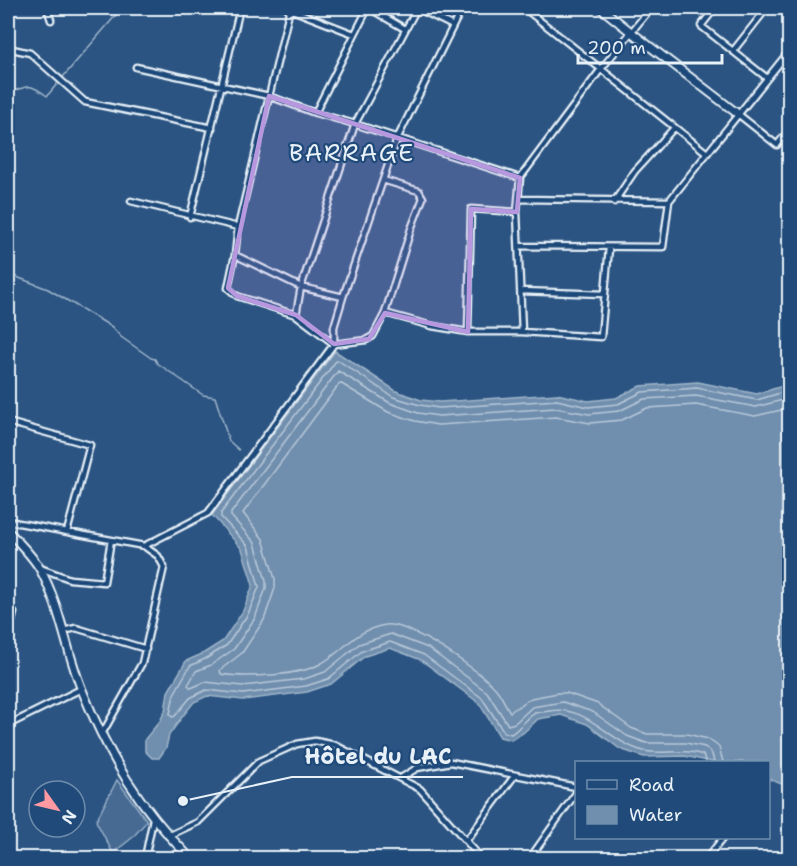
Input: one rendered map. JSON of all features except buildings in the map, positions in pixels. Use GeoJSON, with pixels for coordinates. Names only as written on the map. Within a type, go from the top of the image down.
{"type":"FeatureCollection","features":[{"type":"Feature","properties":{"kind":"main road"},"geometry":{"type":"LineString","coordinates":[[601,8],[738,114]]}},
{"type":"Feature","properties":{"kind":"main road"},"geometry":{"type":"LineString","coordinates":[[8,531],[40,568],[53,597],[81,689],[120,771],[153,819],[189,858]]}},
{"type":"Feature","properties":{"kind":"street"},"geometry":{"type":"LineString","coordinates":[[47,8],[51,20]]}},
{"type":"Feature","properties":{"kind":"street"},"geometry":{"type":"LineString","coordinates":[[190,217],[240,8]]}},
{"type":"Feature","properties":{"kind":"street"},"geometry":{"type":"LineString","coordinates":[[354,34],[289,8],[238,227],[228,288],[237,296],[296,315],[334,344],[369,339],[385,313],[423,195],[419,190],[383,180]]}},
{"type":"Feature","properties":{"kind":"street"},"geometry":{"type":"LineString","coordinates":[[315,114],[368,8],[405,29]]}},
{"type":"Feature","properties":{"kind":"street"},"geometry":{"type":"LineString","coordinates":[[296,315],[300,287],[355,124],[405,29],[417,8],[453,26]]}},
{"type":"Feature","properties":{"kind":"street"},"geometry":{"type":"LineString","coordinates":[[144,546],[208,513],[334,344],[334,327],[343,297],[397,139],[462,8]]}},
{"type":"Feature","properties":{"kind":"street"},"geometry":{"type":"LineString","coordinates":[[524,8],[707,153]]}},
{"type":"Feature","properties":{"kind":"street"},"geometry":{"type":"LineString","coordinates":[[522,332],[517,212],[520,178],[601,69],[651,8]]}},
{"type":"Feature","properties":{"kind":"street"},"geometry":{"type":"LineString","coordinates":[[715,8],[701,26],[767,78]]}},
{"type":"Feature","properties":{"kind":"street"},"geometry":{"type":"LineString","coordinates":[[733,51],[767,8]]}},
{"type":"Feature","properties":{"kind":"street"},"geometry":{"type":"LineString","coordinates":[[8,48],[30,53],[85,102],[212,128]]}},
{"type":"Feature","properties":{"kind":"street"},"geometry":{"type":"LineString","coordinates":[[519,246],[663,247],[669,201],[789,50]]}},
{"type":"Feature","properties":{"kind":"street"},"geometry":{"type":"LineString","coordinates":[[136,67],[269,96],[315,114],[355,124],[520,178]]}},
{"type":"Feature","properties":{"kind":"street"},"geometry":{"type":"LineString","coordinates":[[738,114],[777,145],[789,129]]}},
{"type":"Feature","properties":{"kind":"street"},"geometry":{"type":"LineString","coordinates":[[614,202],[635,171],[674,128]]}},
{"type":"Feature","properties":{"kind":"street"},"geometry":{"type":"LineString","coordinates":[[518,199],[669,201]]}},
{"type":"Feature","properties":{"kind":"street"},"geometry":{"type":"LineString","coordinates":[[131,201],[238,227]]}},
{"type":"Feature","properties":{"kind":"street"},"geometry":{"type":"LineString","coordinates":[[468,332],[471,209],[517,212]]}},
{"type":"Feature","properties":{"kind":"street"},"geometry":{"type":"LineString","coordinates":[[385,313],[432,326],[468,332],[522,332],[601,337],[609,248]]}},
{"type":"Feature","properties":{"kind":"street"},"geometry":{"type":"LineString","coordinates":[[235,255],[300,287],[343,297]]}},
{"type":"Feature","properties":{"kind":"street"},"geometry":{"type":"LineString","coordinates":[[521,291],[604,294]]}},
{"type":"Feature","properties":{"kind":"street"},"geometry":{"type":"LineString","coordinates":[[8,422],[90,445],[67,532]]}},
{"type":"Feature","properties":{"kind":"street"},"geometry":{"type":"LineString","coordinates":[[8,521],[144,546],[158,556],[164,567],[142,663],[101,735]]}},
{"type":"Feature","properties":{"kind":"street"},"geometry":{"type":"LineString","coordinates":[[40,568],[70,579],[104,582],[111,540]]}},
{"type":"Feature","properties":{"kind":"street"},"geometry":{"type":"LineString","coordinates":[[8,611],[14,613],[8,637]]}},
{"type":"Feature","properties":{"kind":"street"},"geometry":{"type":"LineString","coordinates":[[63,632],[76,628],[146,649]]}},
{"type":"Feature","properties":{"kind":"street"},"geometry":{"type":"LineString","coordinates":[[8,724],[81,689]]}},
{"type":"Feature","properties":{"kind":"street"},"geometry":{"type":"LineString","coordinates":[[168,836],[198,822],[259,761],[297,744],[315,741],[334,745],[420,789],[480,857]]}},
{"type":"Feature","properties":{"kind":"street"},"geometry":{"type":"LineString","coordinates":[[401,778],[417,768],[451,762],[575,787]]}},
{"type":"Feature","properties":{"kind":"street"},"geometry":{"type":"LineString","coordinates":[[466,841],[515,775]]}},
{"type":"Feature","properties":{"kind":"street"},"geometry":{"type":"LineString","coordinates":[[530,858],[575,794]]}},
{"type":"Feature","properties":{"kind":"street"},"geometry":{"type":"LineString","coordinates":[[145,858],[153,819]]}},
{"type":"Feature","properties":{"kind":"street"},"geometry":{"type":"LineString","coordinates":[[707,858],[721,839]]}},
{"type":"Feature","properties":{"kind":"street"},"geometry":{"type":"LineString","coordinates":[[456,858],[480,857]]}},
{"type":"Feature","properties":{"kind":"highlighted area"},"geometry":{"type":"Polygon","coordinates":[[[269,96],[520,178],[517,212],[471,209],[468,332],[385,313],[369,339],[334,344],[296,315],[237,296],[228,288],[269,96]]]}},
{"type":"Feature","properties":{"kind":"shaded area"},"geometry":{"type":"Polygon","coordinates":[[[117,780],[147,821],[132,838],[113,853],[96,821],[117,780]]]}},
{"type":"Feature","properties":{"kind":"water"},"geometry":{"type":"Polygon","coordinates":[[[335,351],[396,391],[421,400],[440,402],[557,394],[588,401],[616,398],[640,386],[698,382],[757,394],[789,384],[789,787],[770,779],[770,761],[708,761],[685,756],[644,757],[620,749],[587,724],[561,715],[538,719],[523,733],[511,740],[500,737],[479,703],[421,660],[390,648],[365,656],[331,684],[307,692],[243,700],[207,696],[194,702],[169,735],[166,748],[159,758],[152,758],[145,751],[145,739],[160,721],[165,711],[168,692],[186,661],[223,641],[243,611],[253,585],[242,549],[212,515],[335,351]]]}},
{"type":"Feature","properties":{"kind":"waterway"},"geometry":{"type":"LineString","coordinates":[[63,77],[122,8]]}},
{"type":"Feature","properties":{"kind":"waterway"},"geometry":{"type":"LineString","coordinates":[[8,93],[31,87],[47,96],[57,84]]}},
{"type":"Feature","properties":{"kind":"waterway"},"geometry":{"type":"LineString","coordinates":[[8,276],[14,276],[48,289],[112,327],[121,337],[203,395],[215,397],[229,441],[239,450]]}},
{"type":"Feature","properties":{"kind":"place","name":"Hôtel du LAC"},"geometry":{"type":"Point","coordinates":[183,801]}},
{"type":"Feature","properties":{"kind":"district","name":"BARRAGE"},"geometry":{"type":"Point","coordinates":[352,153]}}]}
